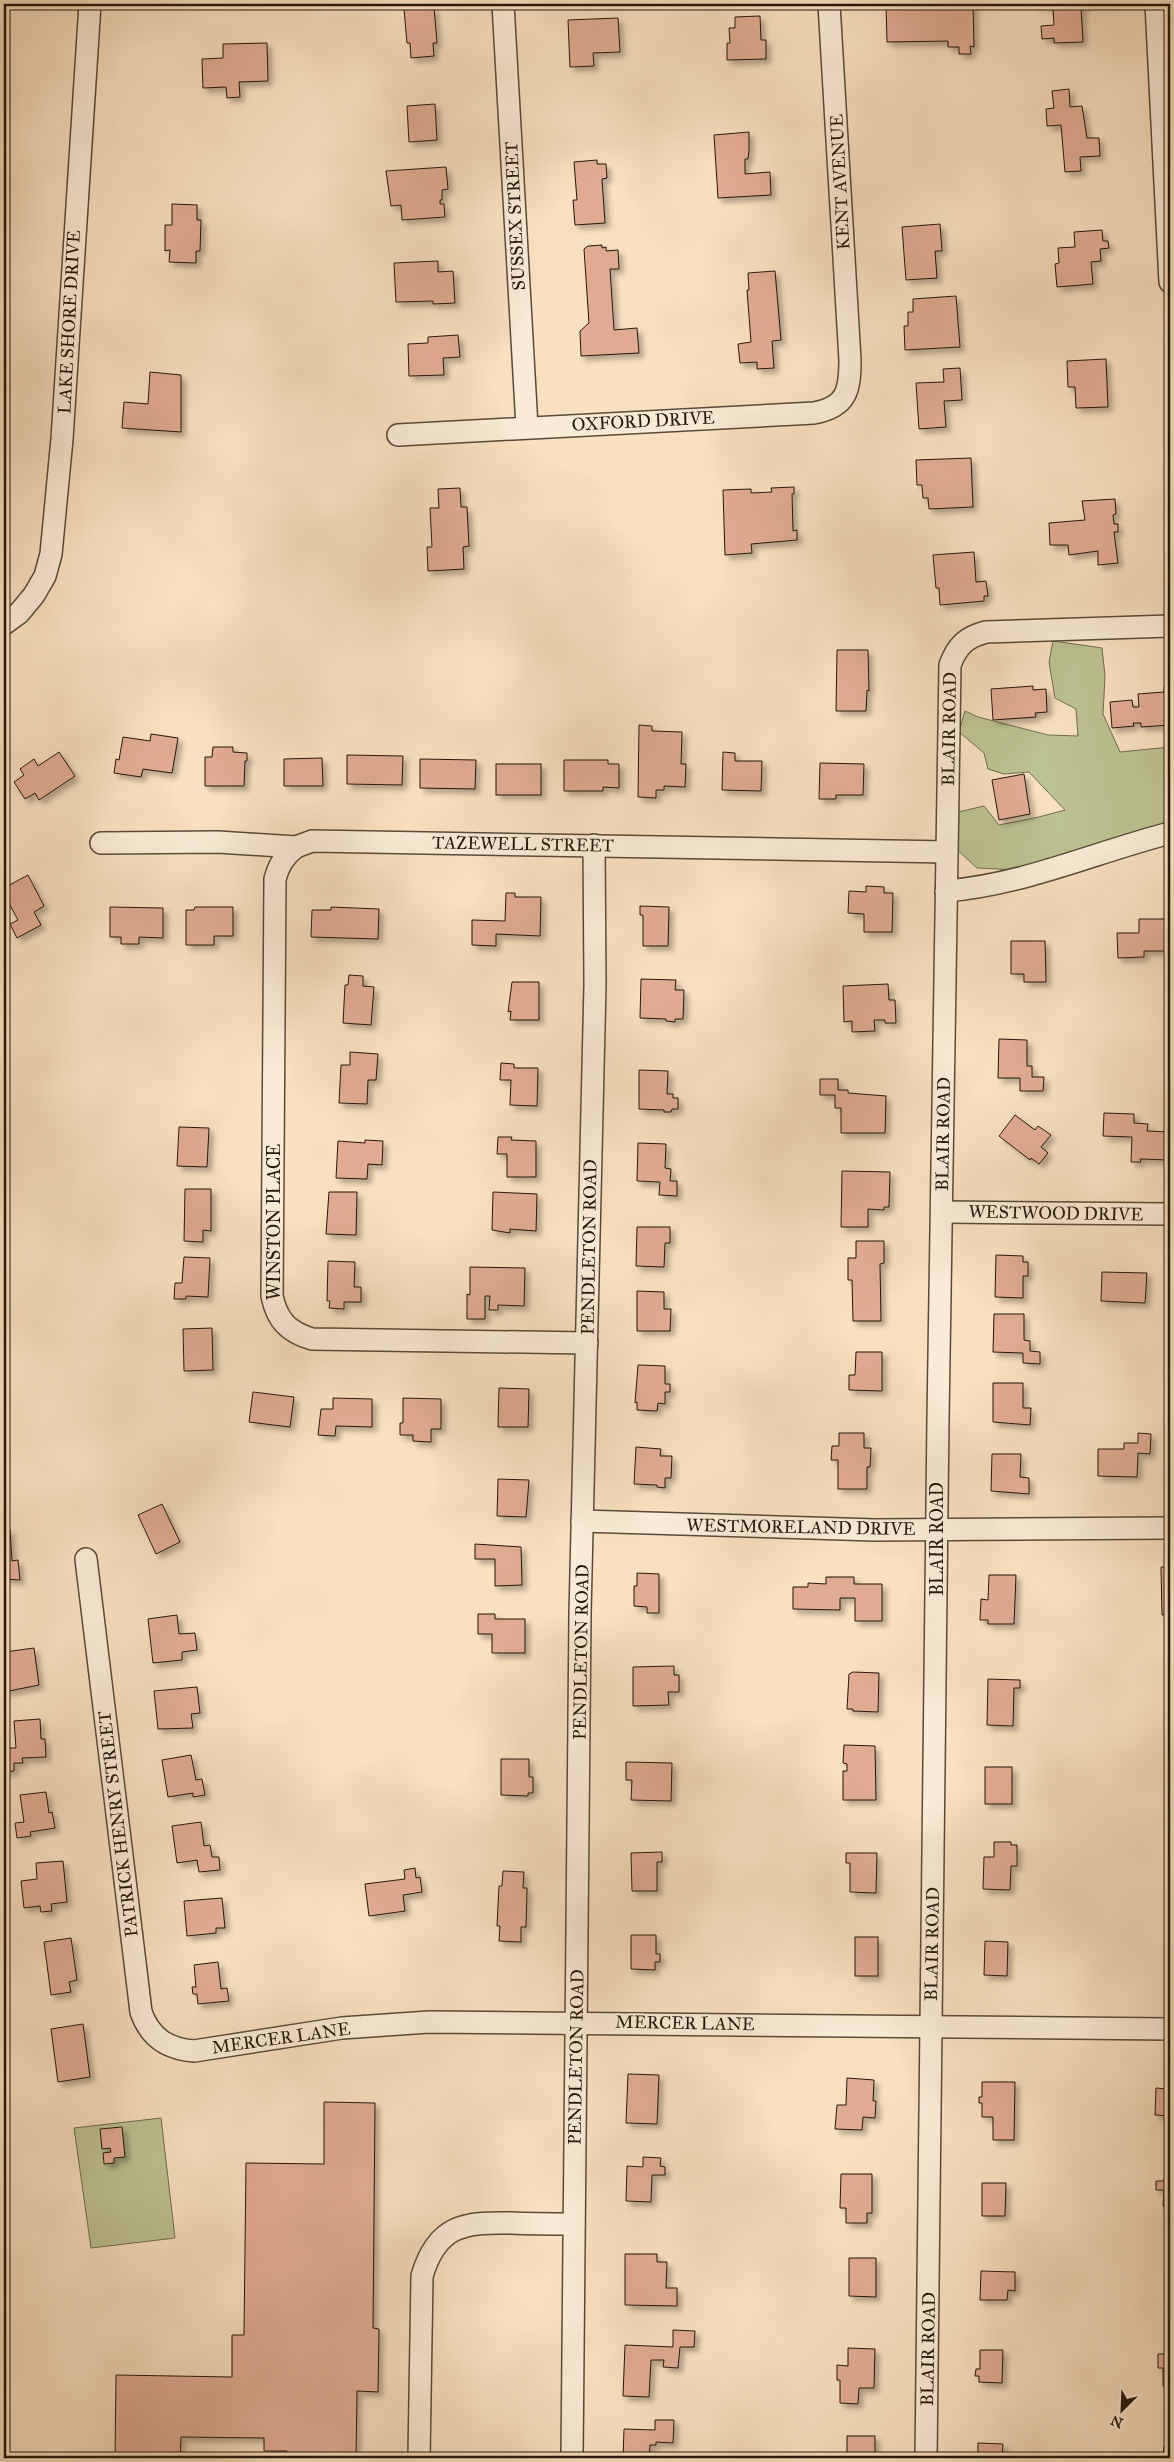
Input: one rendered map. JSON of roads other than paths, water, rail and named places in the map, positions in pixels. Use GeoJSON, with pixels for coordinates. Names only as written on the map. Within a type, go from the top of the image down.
{"type":"FeatureCollection","features":[{"type":"Feature","properties":{"kind":"street","name":"LAKE SHORE DRIVE"},"geometry":{"type":"LineString","coordinates":[[4,624],[19,613],[34,596],[45,576],[51,554],[62,439],[90,4]]}},
{"type":"Feature","properties":{"kind":"street","name":"SUSSEX STREET"},"geometry":{"type":"LineString","coordinates":[[503,4],[527,427]]}},
{"type":"Feature","properties":{"kind":"street","name":"KENT AVENUE"},"geometry":{"type":"LineString","coordinates":[[829,4],[850,360]]}},
{"type":"Feature","properties":{"kind":"street"},"geometry":{"type":"LineString","coordinates":[[1156,4],[1170,282]]}},
{"type":"Feature","properties":{"kind":"street","name":"OXFORD DRIVE"},"geometry":{"type":"LineString","coordinates":[[398,435],[827,410],[838,404],[846,394],[850,382],[850,360]]}},
{"type":"Feature","properties":{"kind":"street","name":"BLAIR ROAD"},"geometry":{"type":"LineString","coordinates":[[926,2458],[950,665],[955,652],[963,642],[979,634],[1170,626]]}},
{"type":"Feature","properties":{"kind":"street"},"geometry":{"type":"LineString","coordinates":[[946,891],[1000,884],[1170,833]]}},
{"type":"Feature","properties":{"kind":"street","name":"TAZEWELL STREET"},"geometry":{"type":"LineString","coordinates":[[101,843],[218,842],[296,847],[312,841],[947,852]]}},
{"type":"Feature","properties":{"kind":"street","name":"PENDLETON ROAD"},"geometry":{"type":"LineString","coordinates":[[572,2458],[582,1521],[595,985],[594,846]]}},
{"type":"Feature","properties":{"kind":"street","name":"WINSTON PLACE"},"geometry":{"type":"LineString","coordinates":[[296,847],[287,854],[279,865],[275,879],[272,1296],[275,1310],[282,1323],[295,1334],[312,1340],[587,1343]]}},
{"type":"Feature","properties":{"kind":"street","name":"WESTWOOD DRIVE"},"geometry":{"type":"LineString","coordinates":[[942,1212],[1170,1214]]}},
{"type":"Feature","properties":{"kind":"street","name":"WESTMORELAND DRIVE"},"geometry":{"type":"LineString","coordinates":[[582,1521],[702,1526],[937,1530],[1170,1528]]}},
{"type":"Feature","properties":{"kind":"street","name":"PATRICK HENRY STREET"},"geometry":{"type":"LineString","coordinates":[[86,1559],[141,2012],[152,2034],[164,2044],[179,2050],[201,2050]]}},
{"type":"Feature","properties":{"kind":"street","name":"MERCER LANE"},"geometry":{"type":"LineString","coordinates":[[201,2050],[352,2028],[429,2022],[1170,2029]]}},
{"type":"Feature","properties":{"kind":"street"},"geometry":{"type":"LineString","coordinates":[[419,2458],[422,2276],[427,2259],[436,2245],[458,2228],[477,2222],[574,2224]]}}]}
